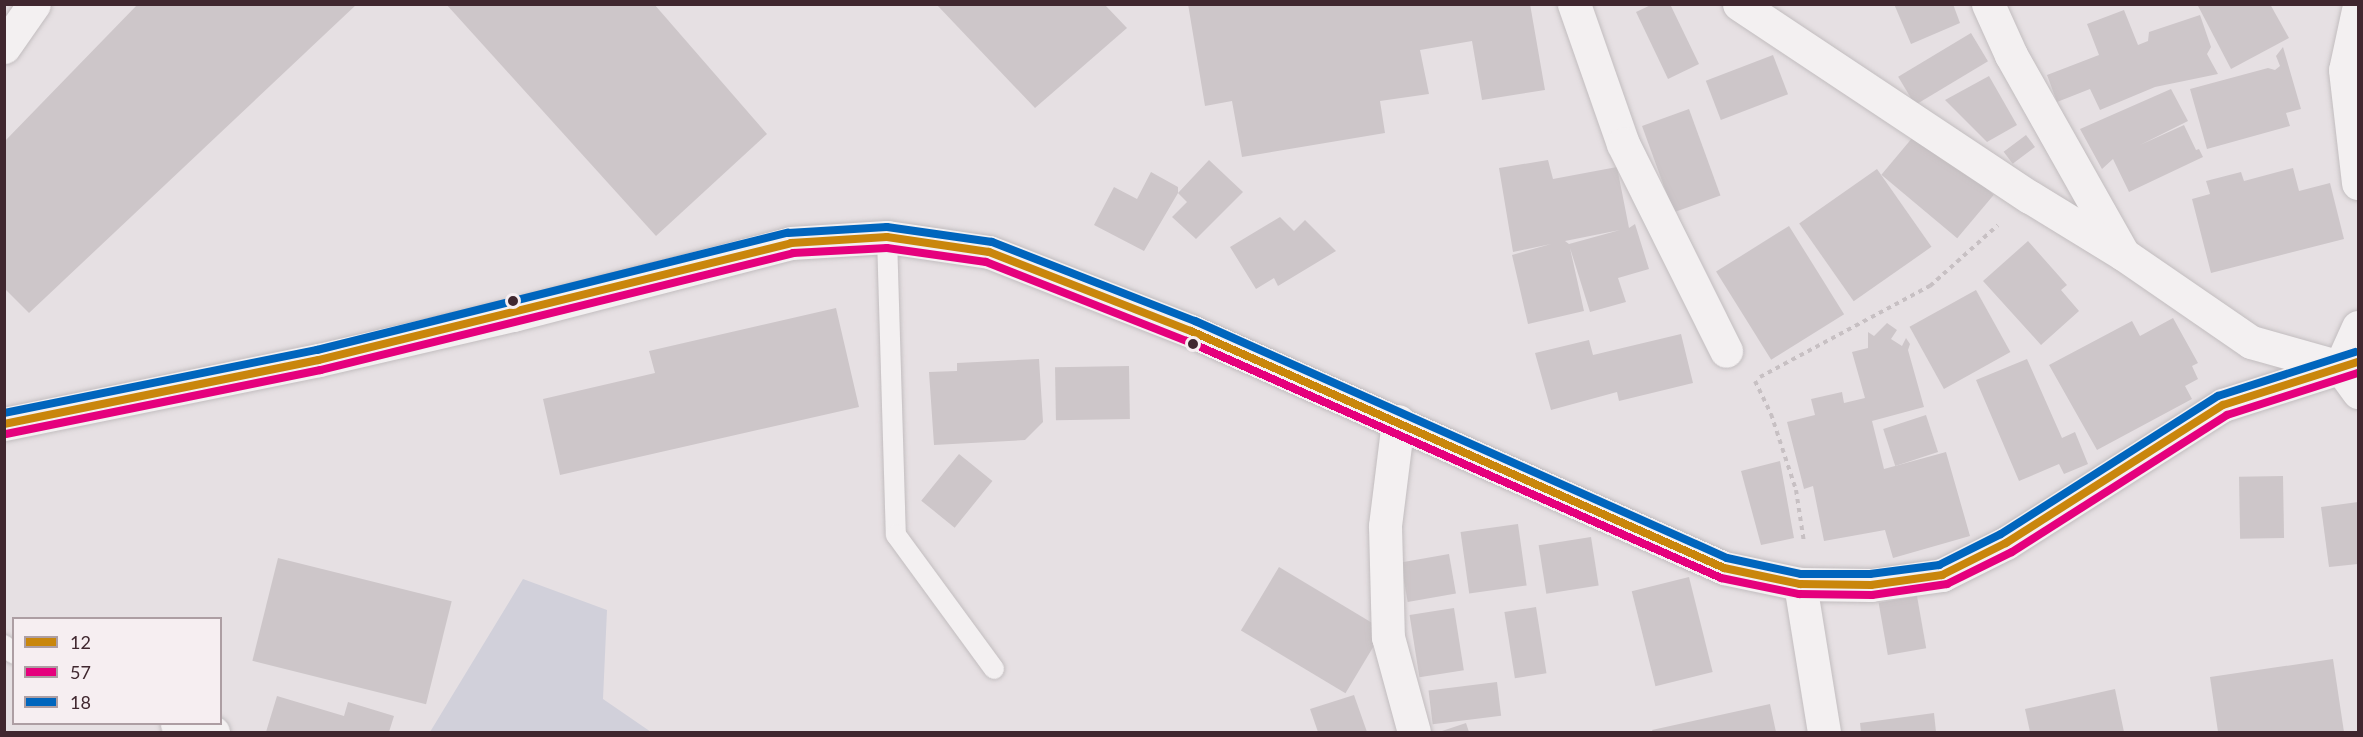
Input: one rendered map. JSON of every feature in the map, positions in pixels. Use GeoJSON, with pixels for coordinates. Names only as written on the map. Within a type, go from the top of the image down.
{"type":"FeatureCollection","features":[{"type":"Feature","properties":{"kind":"street"},"geometry":{"type":"LineString","coordinates":[[4,47],[34,4]]}},
{"type":"Feature","properties":{"kind":"street"},"geometry":{"type":"LineString","coordinates":[[1574,4],[1623,144],[1726,351]]}},
{"type":"Feature","properties":{"kind":"street"},"geometry":{"type":"LineString","coordinates":[[1739,4],[2030,197],[2123,254],[2251,342],[2352,374]]}},
{"type":"Feature","properties":{"kind":"street"},"geometry":{"type":"LineString","coordinates":[[1988,4],[2011,55],[2123,254]]}},
{"type":"Feature","properties":{"kind":"street"},"geometry":{"type":"LineString","coordinates":[[2358,10],[2345,70],[2358,183]]}},
{"type":"Feature","properties":{"kind":"street"},"geometry":{"type":"LineString","coordinates":[[4,424],[330,358],[791,243],[887,237],[989,252],[1191,331],[1398,421],[1724,568],[1800,584],[1871,585],[1942,574],[2006,543],[2223,405],[2352,374]]}},
{"type":"Feature","properties":{"kind":"street"},"geometry":{"type":"LineString","coordinates":[[2352,374],[2358,327]]}},
{"type":"Feature","properties":{"kind":"street"},"geometry":{"type":"LineString","coordinates":[[1398,421],[1384,526],[1388,638],[1414,732]]}},
{"type":"Feature","properties":{"kind":"street"},"geometry":{"type":"LineString","coordinates":[[1800,584],[1824,732]]}},
{"type":"Feature","properties":{"kind":"street"},"geometry":{"type":"LineString","coordinates":[[185,725],[213,732]]}},
{"type":"Feature","properties":{"kind":"lane"},"geometry":{"type":"LineString","coordinates":[[887,237],[896,536],[994,669]]}},
{"type":"Feature","properties":{"kind":"path"},"geometry":{"type":"LineString","coordinates":[[1755,380],[1930,286],[2030,197]]}},
{"type":"Feature","properties":{"kind":"path"},"geometry":{"type":"LineString","coordinates":[[1726,351],[1755,380],[1772,414],[1796,490],[1805,552],[1800,584]]}},
{"type":"Feature","properties":{"kind":"shaded area"},"geometry":{"type":"Polygon","coordinates":[[[523,579],[607,610],[603,699],[651,732],[430,732],[523,579]]]}},
{"type":"Feature","properties":{"kind":"building"},"geometry":{"type":"Polygon","coordinates":[[[138,4],[357,4],[29,313],[4,288],[4,142],[138,4]]]}},
{"type":"Feature","properties":{"kind":"building"},"geometry":{"type":"Polygon","coordinates":[[[446,4],[654,4],[767,134],[656,236],[446,4]]]}},
{"type":"Feature","properties":{"kind":"building"},"geometry":{"type":"Polygon","coordinates":[[[1188,4],[1530,4],[1545,90],[1482,100],[1472,41],[1420,50],[1429,94],[1380,101],[1385,133],[1242,157],[1232,101],[1205,106],[1188,4]]]}},
{"type":"Feature","properties":{"kind":"building"},"geometry":{"type":"Polygon","coordinates":[[[1653,4],[1670,4],[1699,64],[1668,79],[1636,12],[1653,4]]]}},
{"type":"Feature","properties":{"kind":"building"},"geometry":{"type":"Polygon","coordinates":[[[1894,4],[1953,4],[1960,23],[1911,44],[1894,4]]]}},
{"type":"Feature","properties":{"kind":"building"},"geometry":{"type":"Polygon","coordinates":[[[2197,4],[2270,4],[2289,38],[2231,69],[2197,4]]]}},
{"type":"Feature","properties":{"kind":"building"},"geometry":{"type":"Polygon","coordinates":[[[937,5],[1105,5],[1127,28],[1035,108],[937,5]]]}},
{"type":"Feature","properties":{"kind":"building"},"geometry":{"type":"Polygon","coordinates":[[[2124,10],[2138,45],[2148,41],[2149,32],[2200,15],[2211,47],[2207,54],[2218,74],[2155,87],[2100,110],[2090,89],[2057,102],[2047,75],[2099,55],[2087,24],[2124,10]]]}},
{"type":"Feature","properties":{"kind":"building"},"geometry":{"type":"Polygon","coordinates":[[[1971,33],[1988,61],[1915,105],[1898,77],[1971,33]]]}},
{"type":"Feature","properties":{"kind":"building"},"geometry":{"type":"Polygon","coordinates":[[[2283,47],[2301,109],[2286,113],[2290,126],[2207,149],[2190,89],[2268,68],[2275,70],[2280,66],[2276,56],[2283,47]]]}},
{"type":"Feature","properties":{"kind":"building"},"geometry":{"type":"Polygon","coordinates":[[[1773,55],[1788,94],[1721,120],[1706,81],[1773,55]]]}},
{"type":"Feature","properties":{"kind":"building"},"geometry":{"type":"Polygon","coordinates":[[[1989,76],[2017,125],[1987,142],[1945,100],[1989,76]]]}},
{"type":"Feature","properties":{"kind":"building"},"geometry":{"type":"Polygon","coordinates":[[[2171,89],[2188,121],[2140,145],[2184,125],[2196,150],[2199,149],[2203,157],[2129,192],[2113,159],[2102,169],[2080,129],[2171,89]]]}},
{"type":"Feature","properties":{"kind":"building"},"geometry":{"type":"Polygon","coordinates":[[[1689,109],[1720,195],[1673,213],[1642,126],[1689,109]]]}},
{"type":"Feature","properties":{"kind":"building"},"geometry":{"type":"Polygon","coordinates":[[[1918,131],[1994,195],[1957,238],[1881,175],[1918,131]]]}},
{"type":"Feature","properties":{"kind":"building"},"geometry":{"type":"Polygon","coordinates":[[[2026,135],[2035,147],[2013,164],[2004,152],[2026,135]]]}},
{"type":"Feature","properties":{"kind":"building"},"geometry":{"type":"Polygon","coordinates":[[[1209,160],[1243,192],[1196,239],[1172,217],[1187,202],[1178,193],[1209,160]]]}},
{"type":"Feature","properties":{"kind":"building"},"geometry":{"type":"Polygon","coordinates":[[[1548,160],[1553,179],[1617,167],[1629,228],[1635,224],[1649,269],[1618,278],[1626,302],[1590,312],[1570,248],[1584,311],[1528,324],[1512,255],[1551,244],[1513,252],[1499,168],[1548,160]],[[1620,230],[1565,241],[1569,244],[1620,230]]]}},
{"type":"Feature","properties":{"kind":"building"},"geometry":{"type":"Polygon","coordinates":[[[2293,168],[2299,191],[2330,183],[2344,239],[2211,273],[2192,199],[2210,194],[2206,181],[2241,172],[2244,181],[2293,168]]]}},
{"type":"Feature","properties":{"kind":"building"},"geometry":{"type":"Polygon","coordinates":[[[1877,169],[1931,247],[1854,301],[1799,223],[1877,169]]]}},
{"type":"Feature","properties":{"kind":"building"},"geometry":{"type":"Polygon","coordinates":[[[1151,172],[1178,187],[1178,193],[1144,251],[1094,225],[1114,187],[1137,199],[1151,172]]]}},
{"type":"Feature","properties":{"kind":"building"},"geometry":{"type":"Polygon","coordinates":[[[1280,217],[1294,231],[1305,220],[1336,251],[1278,286],[1274,278],[1256,289],[1230,247],[1280,217]]]}},
{"type":"Feature","properties":{"kind":"building"},"geometry":{"type":"Polygon","coordinates":[[[1789,226],[1844,314],[1771,360],[1716,272],[1789,226]]]}},
{"type":"Feature","properties":{"kind":"building"},"geometry":{"type":"Polygon","coordinates":[[[2028,241],[2067,285],[2061,290],[2079,311],[2041,345],[1983,281],[2028,241]]]}},
{"type":"Feature","properties":{"kind":"building"},"geometry":{"type":"Polygon","coordinates":[[[1976,290],[2010,352],[1944,389],[1910,327],[1976,290]]]}},
{"type":"Feature","properties":{"kind":"building"},"geometry":{"type":"Polygon","coordinates":[[[836,308],[859,407],[560,475],[543,399],[655,373],[649,351],[836,308]]]}},
{"type":"Feature","properties":{"kind":"building"},"geometry":{"type":"Polygon","coordinates":[[[2173,318],[2198,363],[2192,366],[2198,379],[2185,386],[2192,399],[2097,450],[2049,365],[2132,321],[2140,336],[2173,318]]]}},
{"type":"Feature","properties":{"kind":"building"},"geometry":{"type":"Polygon","coordinates":[[[1887,323],[1897,330],[1891,339],[1902,346],[1906,338],[1910,344],[1908,350],[1924,407],[1872,421],[1884,469],[1946,452],[1970,536],[1893,558],[1885,530],[1824,541],[1813,486],[1804,489],[1787,422],[1815,415],[1811,399],[1842,392],[1844,403],[1865,398],[1852,352],[1868,348],[1868,332],[1874,336],[1887,323]]]}},
{"type":"Feature","properties":{"kind":"building"},"geometry":{"type":"Polygon","coordinates":[[[1681,334],[1693,383],[1619,401],[1617,392],[1551,410],[1535,353],[1589,340],[1593,355],[1681,334]]]}},
{"type":"Feature","properties":{"kind":"building"},"geometry":{"type":"Polygon","coordinates":[[[1039,359],[1043,422],[1025,440],[934,445],[929,372],[957,371],[957,363],[1039,359]]]}},
{"type":"Feature","properties":{"kind":"building"},"geometry":{"type":"Polygon","coordinates":[[[2027,359],[2062,438],[2075,432],[2088,464],[2064,474],[2059,464],[2019,481],[1976,380],[2027,359]]]}},
{"type":"Feature","properties":{"kind":"building"},"geometry":{"type":"Polygon","coordinates":[[[1129,366],[1130,419],[1056,420],[1055,367],[1129,366]]]}},
{"type":"Feature","properties":{"kind":"building"},"geometry":{"type":"Polygon","coordinates":[[[1926,415],[1938,452],[1895,466],[1883,429],[1926,415]]]}},
{"type":"Feature","properties":{"kind":"building"},"geometry":{"type":"Polygon","coordinates":[[[959,454],[992,481],[955,528],[921,501],[959,454]]]}},
{"type":"Feature","properties":{"kind":"building"},"geometry":{"type":"Polygon","coordinates":[[[1780,461],[1794,538],[1761,545],[1741,471],[1780,461]]]}},
{"type":"Feature","properties":{"kind":"building"},"geometry":{"type":"Polygon","coordinates":[[[2283,476],[2284,538],[2240,539],[2239,477],[2283,476]]]}},
{"type":"Feature","properties":{"kind":"building"},"geometry":{"type":"Polygon","coordinates":[[[2358,502],[2358,564],[2329,567],[2321,507],[2358,502]]]}},
{"type":"Feature","properties":{"kind":"building"},"geometry":{"type":"Polygon","coordinates":[[[1518,524],[1527,585],[1469,593],[1461,532],[1518,524]]]}},
{"type":"Feature","properties":{"kind":"building"},"geometry":{"type":"Polygon","coordinates":[[[1591,537],[1599,585],[1546,594],[1539,545],[1591,537]]]}},
{"type":"Feature","properties":{"kind":"building"},"geometry":{"type":"Polygon","coordinates":[[[1449,554],[1456,593],[1408,602],[1401,563],[1449,554]]]}},
{"type":"Feature","properties":{"kind":"building"},"geometry":{"type":"Polygon","coordinates":[[[278,558],[452,601],[426,704],[252,661],[278,558]]]}},
{"type":"Feature","properties":{"kind":"building"},"geometry":{"type":"Polygon","coordinates":[[[1279,567],[1384,630],[1345,693],[1241,630],[1279,567]]]}},
{"type":"Feature","properties":{"kind":"building"},"geometry":{"type":"Polygon","coordinates":[[[1689,577],[1713,672],[1655,686],[1632,591],[1689,577]]]}},
{"type":"Feature","properties":{"kind":"building"},"geometry":{"type":"Polygon","coordinates":[[[1917,596],[1926,648],[1888,655],[1879,603],[1917,596]]]}},
{"type":"Feature","properties":{"kind":"building"},"geometry":{"type":"Polygon","coordinates":[[[1536,607],[1546,673],[1515,678],[1504,612],[1536,607]]]}},
{"type":"Feature","properties":{"kind":"building"},"geometry":{"type":"Polygon","coordinates":[[[1454,608],[1464,670],[1419,677],[1410,615],[1454,608]]]}},
{"type":"Feature","properties":{"kind":"building"},"geometry":{"type":"Polygon","coordinates":[[[2333,659],[2344,732],[2218,732],[2210,677],[2333,659]]]}},
{"type":"Feature","properties":{"kind":"building"},"geometry":{"type":"Polygon","coordinates":[[[1497,682],[1501,716],[1433,724],[1429,690],[1497,682]]]}},
{"type":"Feature","properties":{"kind":"building"},"geometry":{"type":"Polygon","coordinates":[[[2115,689],[2124,732],[2030,732],[2025,709],[2115,689]]]}},
{"type":"Feature","properties":{"kind":"building"},"geometry":{"type":"Polygon","coordinates":[[[1354,695],[1367,732],[1318,732],[1310,709],[1354,695]]]}},
{"type":"Feature","properties":{"kind":"building"},"geometry":{"type":"Polygon","coordinates":[[[277,696],[344,716],[348,702],[394,716],[389,732],[266,732],[277,696]]]}},
{"type":"Feature","properties":{"kind":"building"},"geometry":{"type":"Polygon","coordinates":[[[1770,704],[1776,732],[1653,732],[1652,730],[1770,704]]]}},
{"type":"Feature","properties":{"kind":"building"},"geometry":{"type":"Polygon","coordinates":[[[1934,713],[1936,732],[1861,732],[1860,723],[1934,713]]]}},
{"type":"Feature","properties":{"kind":"building"},"geometry":{"type":"Polygon","coordinates":[[[1466,723],[1469,732],[1439,732],[1466,723]]]}},
{"type":"Feature","properties":{"kind":"transit line","name":"18"},"geometry":{"type":"LineString","coordinates":[[4,413],[317,350],[788,233],[887,227],[992,242],[1195,321],[1727,558],[1801,574],[1870,574],[1939,565],[2001,534],[2218,396],[2355,352]]}},
{"type":"Feature","properties":{"kind":"transit line","name":"12"},"geometry":{"type":"LineString","coordinates":[[4,424],[319,360],[791,243],[887,237],[989,252],[1191,331],[1724,568],[1800,584],[1871,585],[1942,575],[2006,543],[2223,405],[2358,362]]}},
{"type":"Feature","properties":{"kind":"transit line","name":"57"},"geometry":{"type":"LineString","coordinates":[[6,434],[321,370],[793,253],[887,248],[986,262],[1187,341],[1721,578],[1799,594],[1872,595],[1947,584],[2012,552],[2227,415],[2358,373]]}}]}
